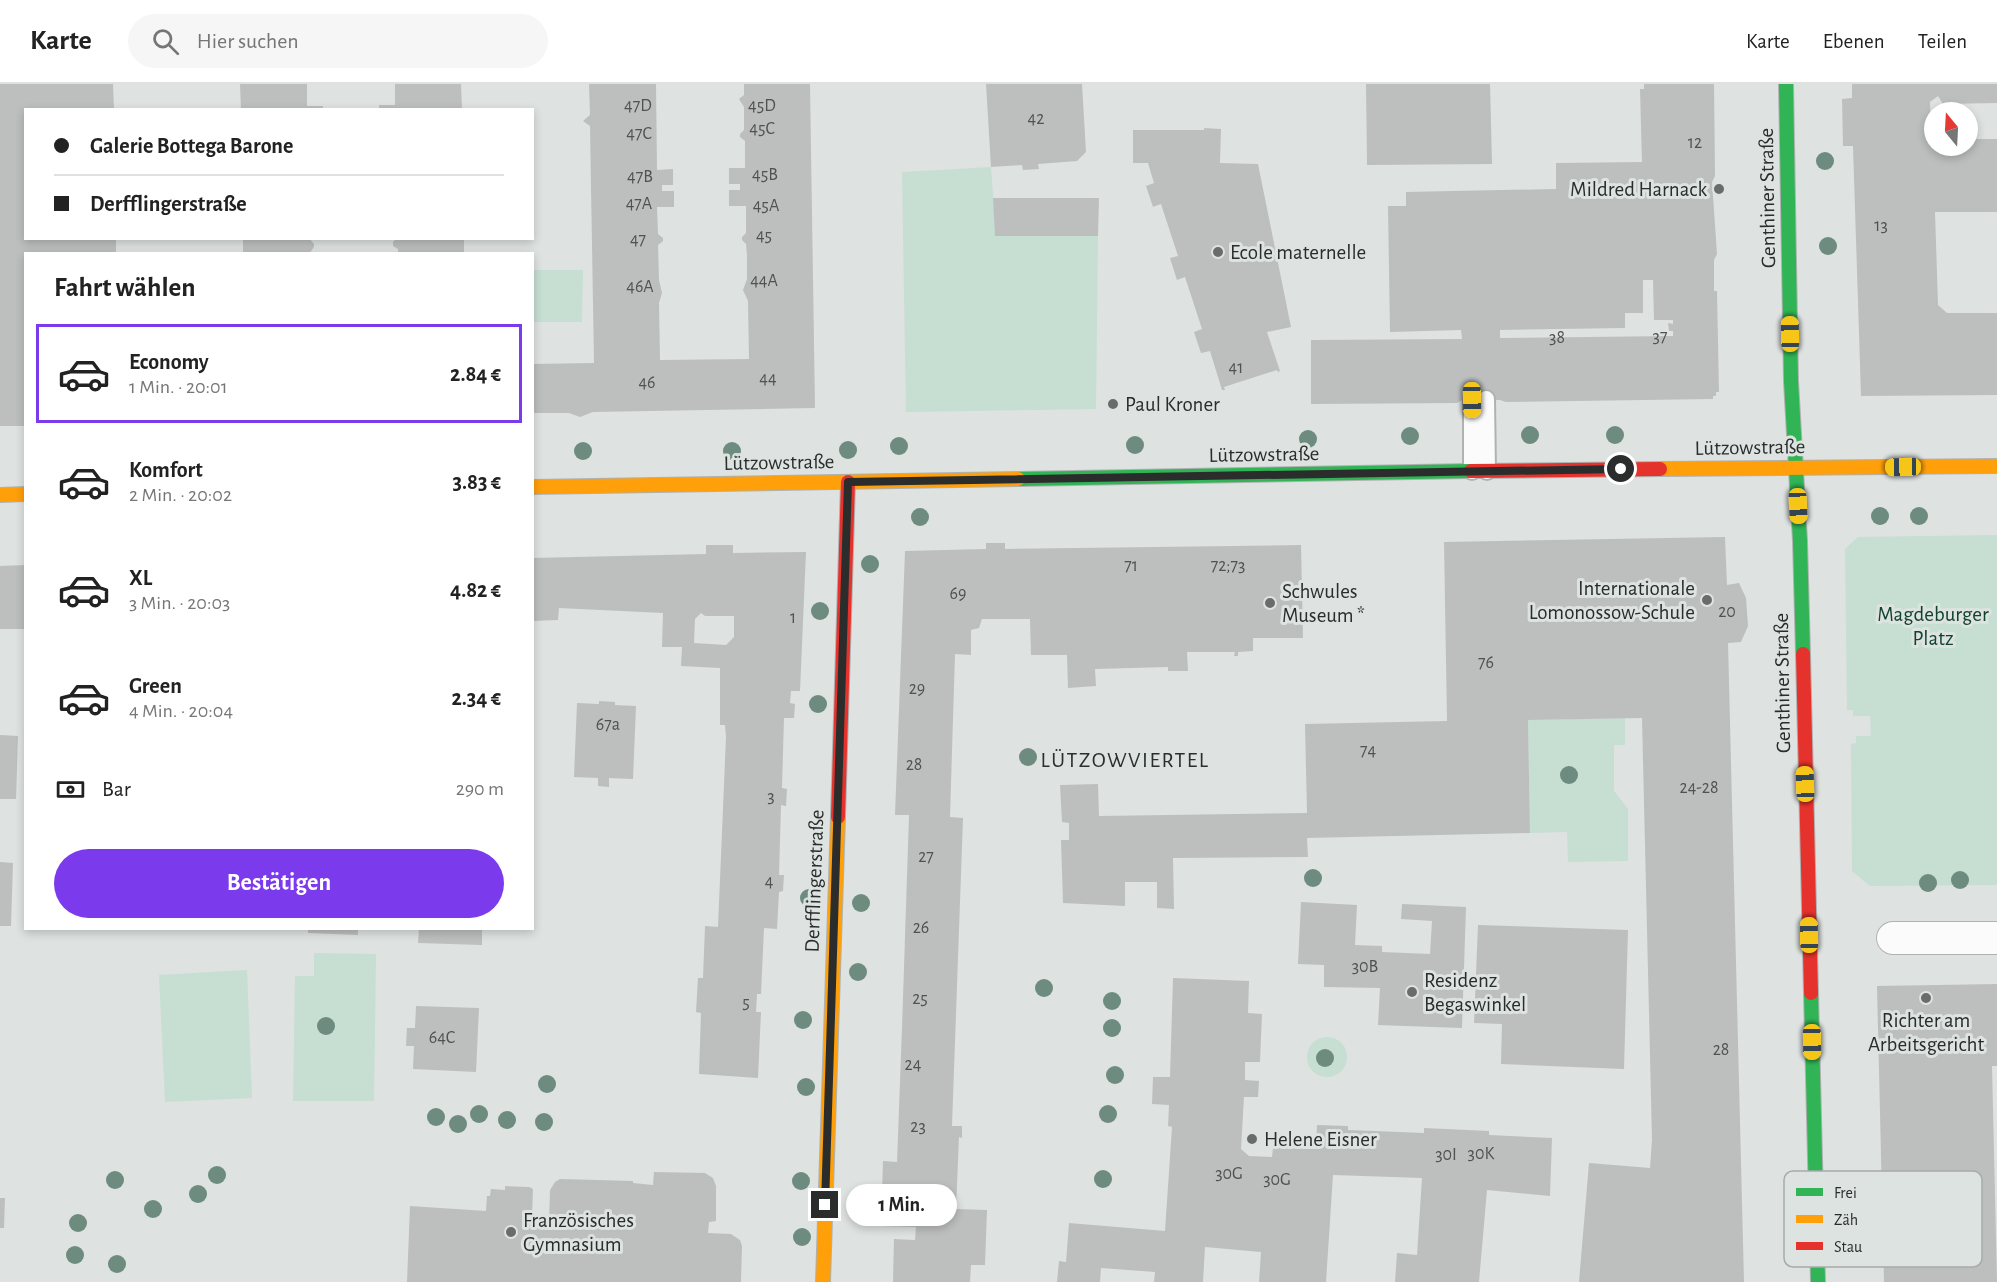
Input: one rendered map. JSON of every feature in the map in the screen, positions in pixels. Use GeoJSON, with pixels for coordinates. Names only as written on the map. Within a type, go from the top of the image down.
{"type":"FeatureCollection","features":[{"type":"Feature","properties":{"kind":"street","name":"Genthiner Straße"},"geometry":{"type":"LineString","coordinates":[[1786,84],[1791,369],[1800,541],[1815,1171]]}},
{"type":"Feature","properties":{"kind":"street","name":"Lützowstraße"},"geometry":{"type":"LineString","coordinates":[[534,487],[1997,465]]}},
{"type":"Feature","properties":{"kind":"street","name":"Derfflingerstraße"},"geometry":{"type":"LineString","coordinates":[[823,1282],[848,482]]}},
{"type":"Feature","properties":{"kind":"street"},"geometry":{"type":"LineString","coordinates":[[0,495],[24,494]]}},
{"type":"Feature","properties":{"kind":"street"},"geometry":{"type":"LineString","coordinates":[[1893,938],[1997,938]]}},
{"type":"Feature","properties":{"kind":"street","name":"Genthiner Straße"},"geometry":{"type":"LineString","coordinates":[[1818,1267],[1818,1282]]}},
{"type":"Feature","properties":{"kind":"lane"},"geometry":{"type":"LineString","coordinates":[[1479,400],[1480,471]]}},
{"type":"Feature","properties":{"kind":"green space"},"geometry":{"type":"Polygon","coordinates":[[[991,167],[996,236],[1098,236],[1096,409],[906,412],[902,172],[991,167]]]}},
{"type":"Feature","properties":{"kind":"green space"},"geometry":{"type":"Polygon","coordinates":[[[534,270],[583,270],[582,322],[534,322],[534,270]]]}},
{"type":"Feature","properties":{"kind":"green space","name":"Magdeburger Platz"},"geometry":{"type":"Polygon","coordinates":[[[1997,535],[1997,885],[1870,886],[1852,871],[1851,744],[1856,743],[1856,736],[1871,736],[1870,716],[1853,716],[1853,710],[1847,710],[1845,549],[1858,537],[1997,535]]]}},
{"type":"Feature","properties":{"kind":"green space"},"geometry":{"type":"Polygon","coordinates":[[[1625,718],[1625,745],[1614,745],[1614,791],[1628,809],[1628,861],[1568,862],[1567,832],[1530,833],[1528,720],[1625,718]]]}},
{"type":"Feature","properties":{"kind":"green space"},"geometry":{"type":"Polygon","coordinates":[[[314,953],[376,954],[374,1101],[293,1101],[295,976],[314,976],[314,953]]]}},
{"type":"Feature","properties":{"kind":"green space"},"geometry":{"type":"Polygon","coordinates":[[[247,970],[252,1098],[165,1102],[159,975],[247,970]]]}},
{"type":"Feature","properties":{"kind":"green space"},"geometry":{"type":"Polygon","coordinates":[[[1327,1037],[1341,1043],[1347,1057],[1341,1071],[1327,1077],[1313,1071],[1307,1057],[1313,1043],[1327,1037]]]}},
{"type":"Feature","properties":{"kind":"building"},"geometry":{"type":"Polygon","coordinates":[[[0,84],[113,84],[114,108],[24,108],[24,240],[116,240],[116,252],[24,252],[24,426],[0,426],[0,84]]]}},
{"type":"Feature","properties":{"kind":"building"},"geometry":{"type":"Polygon","coordinates":[[[240,84],[307,84],[307,106],[323,106],[323,108],[241,108],[240,84]]]}},
{"type":"Feature","properties":{"kind":"building"},"geometry":{"type":"Polygon","coordinates":[[[395,84],[461,84],[462,108],[379,108],[379,105],[395,105],[395,84]]]}},
{"type":"Feature","properties":{"kind":"building"},"geometry":{"type":"Polygon","coordinates":[[[589,84],[656,84],[657,170],[673,169],[673,185],[662,185],[662,191],[674,191],[674,207],[657,207],[658,234],[663,238],[658,245],[659,280],[662,293],[659,303],[660,360],[749,359],[748,301],[743,290],[747,279],[747,256],[746,244],[742,240],[746,233],[746,206],[729,206],[729,190],[740,190],[740,184],[729,184],[729,168],[745,168],[745,141],[740,137],[744,130],[744,107],[739,99],[744,95],[744,84],[810,84],[815,408],[593,412],[580,417],[569,413],[534,413],[534,364],[594,363],[590,126],[583,121],[590,115],[589,84]]]}},
{"type":"Feature","properties":{"kind":"building"},"geometry":{"type":"Polygon","coordinates":[[[986,84],[1082,84],[1086,152],[1077,161],[1038,164],[1039,169],[1023,170],[1022,165],[991,167],[986,84]]]}},
{"type":"Feature","properties":{"kind":"building"},"geometry":{"type":"Polygon","coordinates":[[[1366,84],[1490,84],[1492,164],[1367,165],[1366,84]]]}},
{"type":"Feature","properties":{"kind":"building"},"geometry":{"type":"Polygon","coordinates":[[[1644,84],[1714,84],[1715,176],[1712,182],[1717,254],[1714,260],[1714,291],[1717,291],[1719,392],[1716,392],[1713,399],[1506,402],[1462,400],[1457,403],[1311,404],[1311,340],[1462,339],[1461,330],[1390,332],[1388,206],[1406,206],[1406,192],[1556,189],[1556,163],[1642,162],[1640,89],[1644,89],[1644,84]],[[1643,280],[1643,313],[1625,313],[1625,328],[1500,330],[1500,338],[1673,336],[1673,331],[1669,331],[1668,323],[1673,324],[1673,320],[1654,320],[1653,280],[1643,280]]]}},
{"type":"Feature","properties":{"kind":"building"},"geometry":{"type":"Polygon","coordinates":[[[1852,84],[1997,84],[1997,103],[1942,102],[1938,96],[1930,102],[1924,102],[1924,156],[1978,156],[1978,139],[1997,139],[1997,212],[1935,212],[1938,305],[1947,313],[1997,313],[1997,395],[1861,396],[1853,146],[1843,146],[1842,99],[1852,98],[1852,84]]]}},
{"type":"Feature","properties":{"kind":"building"},"geometry":{"type":"Polygon","coordinates":[[[1204,128],[1221,129],[1220,163],[1258,164],[1291,327],[1267,332],[1280,371],[1224,387],[1225,390],[1222,390],[1210,351],[1201,353],[1194,332],[1202,329],[1185,277],[1177,280],[1170,258],[1178,256],[1161,204],[1153,207],[1146,186],[1154,183],[1148,163],[1133,163],[1133,130],[1204,130],[1204,128]]]}},
{"type":"Feature","properties":{"kind":"building"},"geometry":{"type":"Polygon","coordinates":[[[993,198],[1099,198],[1098,236],[995,236],[993,198]]]}},
{"type":"Feature","properties":{"kind":"building"},"geometry":{"type":"Polygon","coordinates":[[[243,240],[311,240],[314,244],[310,252],[243,252],[243,240]]]}},
{"type":"Feature","properties":{"kind":"building"},"geometry":{"type":"Polygon","coordinates":[[[395,240],[464,240],[464,252],[398,252],[393,242],[395,240]]]}},
{"type":"Feature","properties":{"kind":"building"},"geometry":{"type":"Polygon","coordinates":[[[1725,537],[1727,585],[1739,583],[1746,598],[1748,626],[1741,642],[1728,643],[1744,1282],[1579,1282],[1589,1163],[1650,1168],[1652,1140],[1642,718],[1528,720],[1530,833],[1307,838],[1308,857],[1173,858],[1174,909],[1157,908],[1157,882],[1125,882],[1125,906],[1063,903],[1061,840],[1069,840],[1069,823],[1062,822],[1060,785],[1098,784],[1099,816],[1307,813],[1305,724],[1447,721],[1444,542],[1725,537]]]}},
{"type":"Feature","properties":{"kind":"building"},"geometry":{"type":"Polygon","coordinates":[[[986,543],[1005,543],[1005,549],[1301,545],[1303,638],[1253,638],[1253,651],[1238,652],[1238,656],[1234,656],[1235,652],[1187,652],[1188,671],[1168,671],[1168,667],[1095,669],[1096,686],[1068,688],[1067,655],[1031,655],[1030,619],[982,619],[979,628],[971,630],[971,655],[955,654],[950,817],[963,818],[952,1126],[962,1126],[962,1138],[959,1137],[956,1209],[987,1210],[985,1265],[971,1265],[970,1282],[893,1282],[894,1239],[915,1240],[916,1227],[881,1226],[883,1161],[897,1162],[902,1028],[909,815],[895,815],[905,551],[986,549],[986,543]]]}},
{"type":"Feature","properties":{"kind":"building"},"geometry":{"type":"Polygon","coordinates":[[[706,545],[733,545],[733,553],[806,552],[800,691],[791,691],[790,703],[795,704],[794,718],[784,718],[782,788],[787,789],[786,806],[781,805],[779,875],[784,875],[783,891],[779,892],[777,929],[764,928],[761,994],[757,994],[756,1012],[761,1012],[758,1078],[699,1074],[701,1013],[696,1012],[698,978],[703,978],[705,926],[718,927],[726,737],[725,725],[720,725],[720,668],[681,666],[682,647],[662,647],[663,613],[559,608],[558,620],[534,621],[534,558],[706,554],[706,545]],[[701,613],[695,619],[694,643],[726,645],[734,637],[734,616],[705,616],[701,613]]]}},
{"type":"Feature","properties":{"kind":"building"},"geometry":{"type":"Polygon","coordinates":[[[24,565],[24,629],[0,629],[0,566],[24,565]]]}},
{"type":"Feature","properties":{"kind":"building"},"geometry":{"type":"Polygon","coordinates":[[[599,701],[615,702],[615,705],[636,706],[633,779],[609,778],[609,787],[598,786],[598,778],[574,777],[577,703],[599,704],[599,701]]]}},
{"type":"Feature","properties":{"kind":"building"},"geometry":{"type":"Polygon","coordinates":[[[0,735],[18,736],[16,799],[0,799],[0,735]]]}},
{"type":"Feature","properties":{"kind":"building"},"geometry":{"type":"Polygon","coordinates":[[[0,862],[13,863],[11,926],[0,926],[0,862]]]}},
{"type":"Feature","properties":{"kind":"building"},"geometry":{"type":"Polygon","coordinates":[[[1301,902],[1357,905],[1355,945],[1382,946],[1382,952],[1430,954],[1432,921],[1401,919],[1402,904],[1466,907],[1462,1028],[1378,1025],[1380,988],[1324,987],[1324,965],[1298,964],[1301,902]]]}},
{"type":"Feature","properties":{"kind":"building"},"geometry":{"type":"Polygon","coordinates":[[[1478,925],[1628,930],[1624,1069],[1501,1064],[1502,1024],[1474,1023],[1478,925]]]}},
{"type":"Feature","properties":{"kind":"building"},"geometry":{"type":"Polygon","coordinates":[[[308,930],[358,930],[358,935],[308,933],[308,930]]]}},
{"type":"Feature","properties":{"kind":"building"},"geometry":{"type":"Polygon","coordinates":[[[419,930],[482,930],[482,945],[418,943],[419,930]]]}},
{"type":"Feature","properties":{"kind":"building"},"geometry":{"type":"Polygon","coordinates":[[[1173,978],[1249,981],[1248,1013],[1262,1014],[1260,1062],[1245,1062],[1245,1080],[1259,1081],[1258,1097],[1244,1097],[1241,1149],[1249,1156],[1272,1157],[1273,1148],[1316,1149],[1317,1125],[1348,1126],[1348,1130],[1424,1133],[1424,1128],[1489,1131],[1489,1135],[1552,1138],[1550,1196],[1487,1190],[1479,1282],[1395,1282],[1397,1253],[1417,1255],[1422,1178],[1333,1175],[1326,1282],[1259,1282],[1261,1252],[1205,1247],[1203,1282],[1154,1282],[1155,1272],[1101,1268],[1100,1282],[1057,1282],[1059,1261],[1066,1262],[1069,1223],[1165,1231],[1172,1127],[1168,1126],[1169,1105],[1152,1104],[1153,1077],[1170,1077],[1173,978]]]}},
{"type":"Feature","properties":{"kind":"building"},"geometry":{"type":"Polygon","coordinates":[[[1997,984],[1997,1066],[1992,1066],[1997,1282],[1884,1282],[1884,1267],[1982,1267],[1982,1171],[1881,1171],[1877,986],[1997,984]]]}},
{"type":"Feature","properties":{"kind":"building"},"geometry":{"type":"Polygon","coordinates":[[[416,1006],[479,1008],[476,1072],[413,1069],[414,1046],[406,1046],[407,1028],[415,1028],[416,1006]]]}},
{"type":"Feature","properties":{"kind":"building"},"geometry":{"type":"Polygon","coordinates":[[[654,1172],[705,1173],[713,1178],[716,1186],[716,1221],[709,1222],[708,1233],[731,1234],[740,1240],[742,1246],[741,1282],[407,1282],[410,1206],[486,1211],[487,1196],[490,1196],[491,1189],[505,1190],[505,1186],[529,1187],[533,1189],[532,1216],[541,1216],[542,1226],[549,1226],[550,1190],[560,1179],[633,1181],[633,1183],[653,1185],[654,1172]]]}},
{"type":"Feature","properties":{"kind":"building"},"geometry":{"type":"Polygon","coordinates":[[[0,1198],[5,1198],[4,1228],[0,1228],[0,1198]]]}},
{"type":"Feature","properties":{"kind":"traffic: fast"},"geometry":{"type":"LineString","coordinates":[[1786,84],[1791,381],[1800,541],[1803,654]]}},
{"type":"Feature","properties":{"kind":"traffic: fast"},"geometry":{"type":"LineString","coordinates":[[1018,479],[1471,471]]}},
{"type":"Feature","properties":{"kind":"traffic: fast"},"geometry":{"type":"LineString","coordinates":[[1811,993],[1815,1171]]}},
{"type":"Feature","properties":{"kind":"traffic: fast"},"geometry":{"type":"LineString","coordinates":[[1818,1267],[1818,1282]]}},
{"type":"Feature","properties":{"kind":"traffic: slow"},"geometry":{"type":"LineString","coordinates":[[1660,469],[1997,466]]}},
{"type":"Feature","properties":{"kind":"traffic: slow"},"geometry":{"type":"LineString","coordinates":[[534,487],[1018,479]]}},
{"type":"Feature","properties":{"kind":"traffic: slow"},"geometry":{"type":"LineString","coordinates":[[0,495],[24,494]]}},
{"type":"Feature","properties":{"kind":"traffic: slow"},"geometry":{"type":"LineString","coordinates":[[823,1282],[838,817]]}},
{"type":"Feature","properties":{"kind":"traffic: jam"},"geometry":{"type":"LineString","coordinates":[[1471,471],[1660,469]]}},
{"type":"Feature","properties":{"kind":"traffic: jam"},"geometry":{"type":"LineString","coordinates":[[838,817],[848,482]]}},
{"type":"Feature","properties":{"kind":"traffic: jam"},"geometry":{"type":"LineString","coordinates":[[1803,654],[1811,993]]}},
{"type":"Feature","properties":{"kind":"place","name":"Mildred Harnack"},"geometry":{"type":"Point","coordinates":[1719,189]}},
{"type":"Feature","properties":{"kind":"place","name":"Ecole maternelle"},"geometry":{"type":"Point","coordinates":[1218,252]}},
{"type":"Feature","properties":{"kind":"place","name":"Paul Kroner"},"geometry":{"type":"Point","coordinates":[1113,404]}},
{"type":"Feature","properties":{"kind":"place","name":"Internationale Lomonossow-Schule"},"geometry":{"type":"Point","coordinates":[1707,600]}},
{"type":"Feature","properties":{"kind":"place","name":"Schwules Museum *"},"geometry":{"type":"Point","coordinates":[1270,603]}},
{"type":"Feature","properties":{"kind":"place","name":"Residenz Begaswinkel"},"geometry":{"type":"Point","coordinates":[1412,992]}},
{"type":"Feature","properties":{"kind":"place","name":"Richter am Arbeitsgericht"},"geometry":{"type":"Point","coordinates":[1926,998]}},
{"type":"Feature","properties":{"kind":"place","name":"Helene Eisner"},"geometry":{"type":"Point","coordinates":[1252,1139]}},
{"type":"Feature","properties":{"kind":"place","name":"Französisches Gymnasium"},"geometry":{"type":"Point","coordinates":[511,1232]}},
{"type":"Feature","properties":{"kind":"district","name":"LÜTZOWVIERTEL"},"geometry":{"type":"Point","coordinates":[1125,759]}},
{"type":"Feature","properties":{"kind":"route"},"geometry":{"type":"LineString","coordinates":[[825,1205],[848,482],[1621,469]]}}]}
